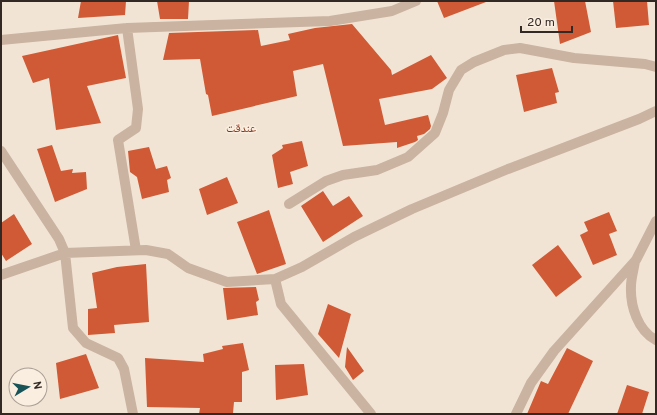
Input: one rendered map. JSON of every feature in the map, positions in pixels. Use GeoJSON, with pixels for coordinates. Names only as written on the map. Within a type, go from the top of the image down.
{"type":"FeatureCollection","features":[{"type":"Feature","properties":{"kind":"street"},"geometry":{"type":"LineString","coordinates":[[1,40],[127,28],[330,21],[392,11],[416,1]]}},
{"type":"Feature","properties":{"kind":"street"},"geometry":{"type":"LineString","coordinates":[[127,28],[138,109],[136,128],[118,140],[136,250]]}},
{"type":"Feature","properties":{"kind":"street"},"geometry":{"type":"LineString","coordinates":[[289,204],[326,181],[343,175],[377,170],[408,157],[435,133],[443,113],[449,90],[461,70],[474,62],[504,50],[520,48],[574,58],[645,64],[656,68]]}},
{"type":"Feature","properties":{"kind":"street"},"geometry":{"type":"LineString","coordinates":[[1,275],[65,253],[146,250],[168,254],[188,268],[227,282],[275,279],[302,267],[354,237],[412,209],[508,169],[639,119],[656,111]]}},
{"type":"Feature","properties":{"kind":"street"},"geometry":{"type":"LineString","coordinates":[[1,151],[59,239],[65,253],[73,328],[86,343],[118,358],[124,369],[133,414]]}},
{"type":"Feature","properties":{"kind":"street"},"geometry":{"type":"LineString","coordinates":[[516,414],[531,382],[554,351],[636,260],[656,221]]}},
{"type":"Feature","properties":{"kind":"street"},"geometry":{"type":"LineString","coordinates":[[636,260],[631,286],[634,312],[647,335],[656,340]]}},
{"type":"Feature","properties":{"kind":"street"},"geometry":{"type":"LineString","coordinates":[[275,279],[281,304],[371,414]]}},
{"type":"Feature","properties":{"kind":"building"},"geometry":{"type":"Polygon","coordinates":[[[81,1],[126,1],[125,15],[78,18],[81,1]]]}},
{"type":"Feature","properties":{"kind":"building"},"geometry":{"type":"Polygon","coordinates":[[[157,1],[189,1],[188,19],[160,19],[157,1]]]}},
{"type":"Feature","properties":{"kind":"building"},"geometry":{"type":"Polygon","coordinates":[[[437,1],[486,1],[486,2],[444,18],[437,1]]]}},
{"type":"Feature","properties":{"kind":"building"},"geometry":{"type":"Polygon","coordinates":[[[554,1],[585,1],[591,32],[560,44],[554,1]]]}},
{"type":"Feature","properties":{"kind":"building"},"geometry":{"type":"Polygon","coordinates":[[[613,1],[647,1],[649,25],[616,28],[613,1]]]}},
{"type":"Feature","properties":{"kind":"building"},"geometry":{"type":"Polygon","coordinates":[[[352,24],[391,70],[392,75],[431,55],[447,78],[432,89],[379,99],[385,125],[428,115],[431,126],[430,129],[424,134],[417,136],[418,140],[415,142],[397,148],[397,142],[343,146],[323,64],[293,71],[297,96],[212,116],[208,95],[206,94],[200,59],[163,60],[169,33],[258,30],[261,46],[290,40],[288,34],[315,28],[352,24]]]}},
{"type":"Feature","properties":{"kind":"building"},"geometry":{"type":"Polygon","coordinates":[[[118,35],[126,78],[87,86],[101,123],[56,130],[49,78],[33,83],[22,56],[118,35]]]}},
{"type":"Feature","properties":{"kind":"building"},"geometry":{"type":"Polygon","coordinates":[[[552,68],[559,92],[555,93],[557,103],[524,112],[516,75],[552,68]]]}},
{"type":"Feature","properties":{"kind":"building"},"geometry":{"type":"Polygon","coordinates":[[[302,141],[308,166],[290,172],[293,184],[278,188],[272,155],[283,148],[282,145],[302,141]]]}},
{"type":"Feature","properties":{"kind":"building"},"geometry":{"type":"Polygon","coordinates":[[[52,145],[61,171],[73,169],[72,173],[86,172],[87,189],[55,202],[37,149],[52,145]]]}},
{"type":"Feature","properties":{"kind":"building"},"geometry":{"type":"Polygon","coordinates":[[[149,147],[156,169],[167,166],[171,178],[167,180],[169,192],[142,199],[137,177],[130,172],[128,151],[149,147]]]}},
{"type":"Feature","properties":{"kind":"building"},"geometry":{"type":"Polygon","coordinates":[[[227,177],[238,203],[207,215],[199,189],[227,177]]]}},
{"type":"Feature","properties":{"kind":"building"},"geometry":{"type":"Polygon","coordinates":[[[323,191],[333,206],[349,196],[363,216],[323,242],[301,206],[323,191]]]}},
{"type":"Feature","properties":{"kind":"building"},"geometry":{"type":"Polygon","coordinates":[[[269,210],[286,264],[257,274],[237,222],[269,210]]]}},
{"type":"Feature","properties":{"kind":"building"},"geometry":{"type":"Polygon","coordinates":[[[609,212],[617,231],[609,234],[617,255],[593,265],[580,235],[588,231],[584,222],[609,212]]]}},
{"type":"Feature","properties":{"kind":"building"},"geometry":{"type":"Polygon","coordinates":[[[14,214],[32,244],[6,261],[1,253],[1,223],[14,214]]]}},
{"type":"Feature","properties":{"kind":"building"},"geometry":{"type":"Polygon","coordinates":[[[558,245],[582,277],[556,297],[532,265],[558,245]]]}},
{"type":"Feature","properties":{"kind":"building"},"geometry":{"type":"Polygon","coordinates":[[[146,264],[149,322],[114,325],[115,333],[88,335],[88,309],[97,308],[92,273],[117,267],[146,264]]]}},
{"type":"Feature","properties":{"kind":"building"},"geometry":{"type":"Polygon","coordinates":[[[256,287],[259,300],[256,302],[258,315],[227,320],[223,288],[256,287]]]}},
{"type":"Feature","properties":{"kind":"building"},"geometry":{"type":"Polygon","coordinates":[[[328,304],[351,314],[339,358],[318,334],[328,304]]]}},
{"type":"Feature","properties":{"kind":"building"},"geometry":{"type":"Polygon","coordinates":[[[243,343],[249,370],[242,372],[242,402],[234,402],[233,413],[199,414],[200,408],[147,407],[145,358],[204,362],[203,354],[223,349],[222,346],[243,343]]]}},
{"type":"Feature","properties":{"kind":"building"},"geometry":{"type":"Polygon","coordinates":[[[347,347],[364,371],[353,380],[345,367],[347,347]]]}},
{"type":"Feature","properties":{"kind":"building"},"geometry":{"type":"Polygon","coordinates":[[[567,348],[593,361],[568,414],[527,414],[541,381],[548,384],[567,348]]]}},
{"type":"Feature","properties":{"kind":"building"},"geometry":{"type":"Polygon","coordinates":[[[86,354],[99,388],[60,399],[56,363],[86,354]]]}},
{"type":"Feature","properties":{"kind":"building"},"geometry":{"type":"Polygon","coordinates":[[[304,364],[308,395],[276,400],[275,365],[304,364]]]}},
{"type":"Feature","properties":{"kind":"building"},"geometry":{"type":"Polygon","coordinates":[[[627,385],[649,392],[642,414],[617,414],[627,385]]]}},
{"type":"Feature","properties":{"kind":"district","name":"عندقت"},"geometry":{"type":"Point","coordinates":[241,129]}}]}
